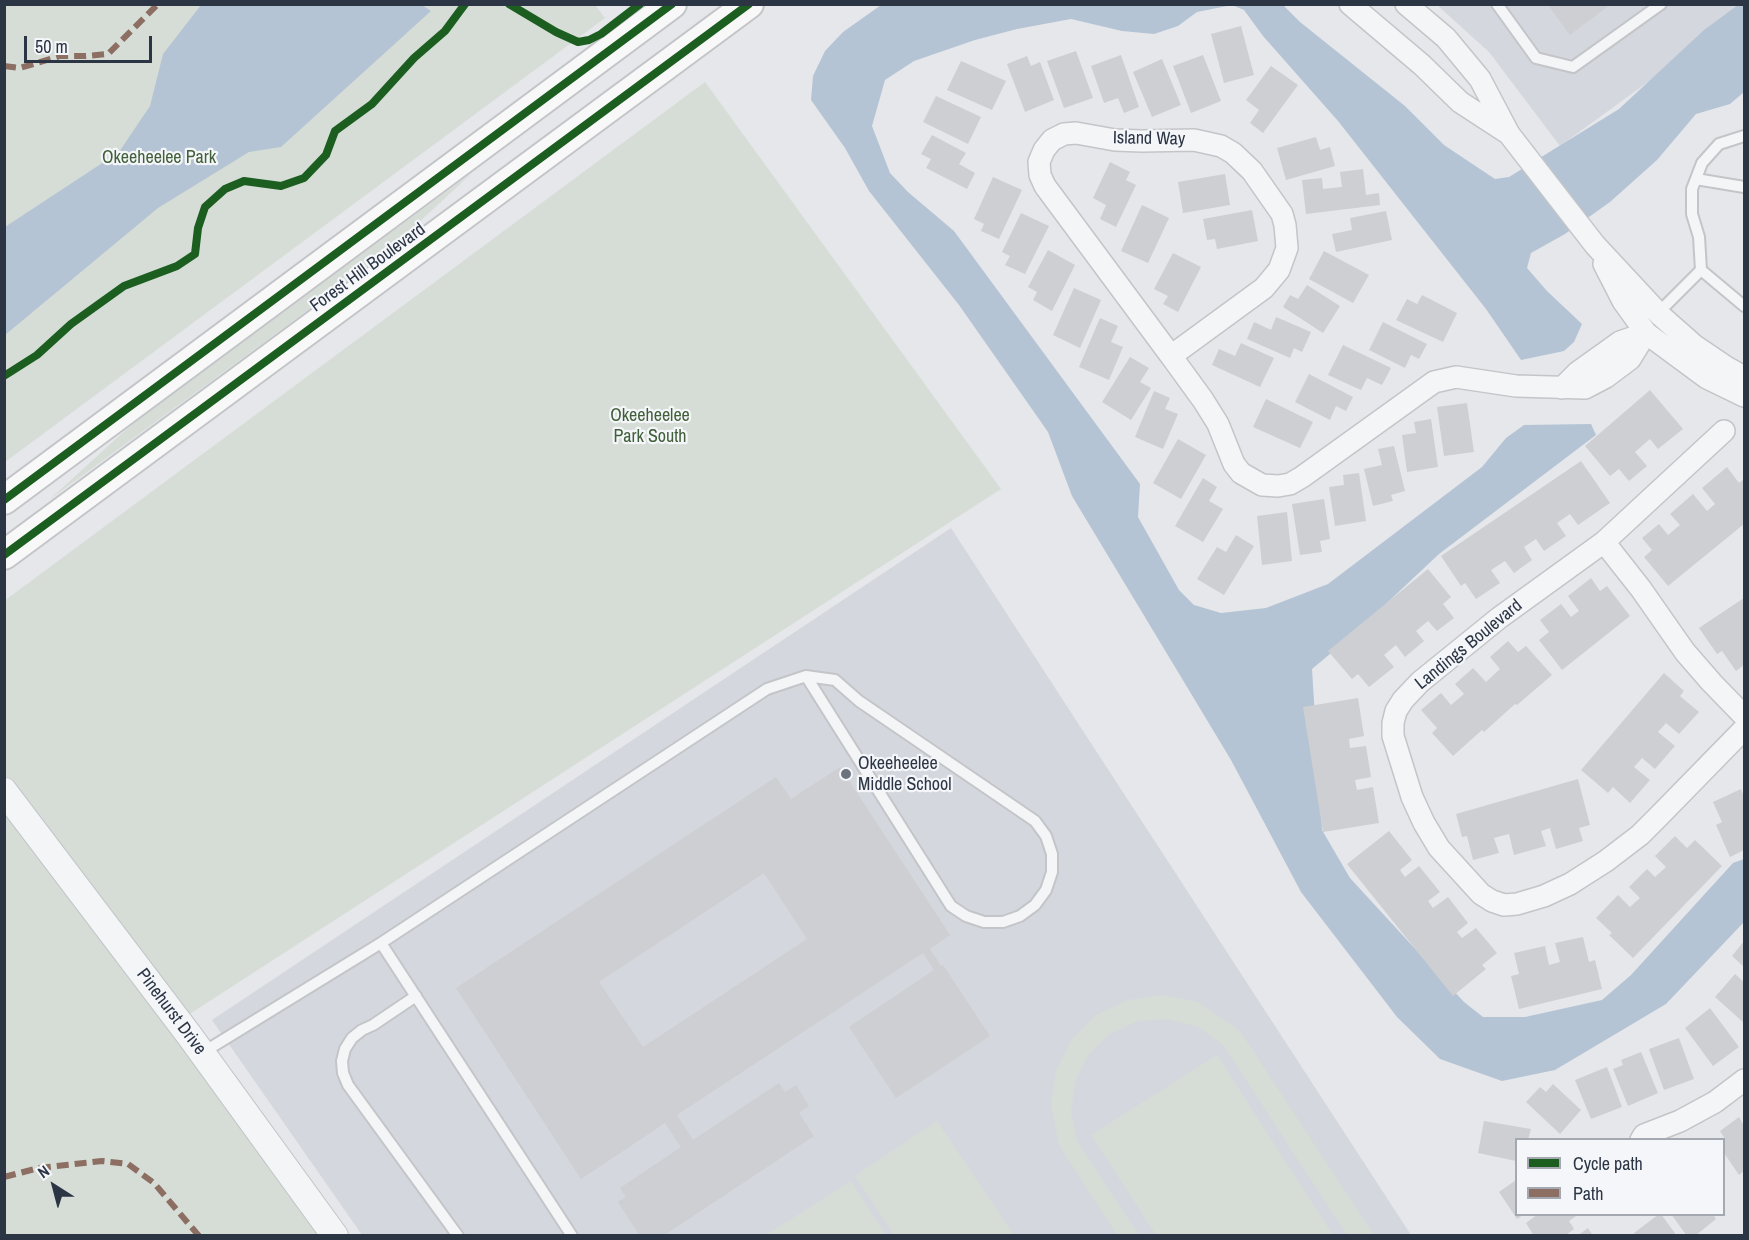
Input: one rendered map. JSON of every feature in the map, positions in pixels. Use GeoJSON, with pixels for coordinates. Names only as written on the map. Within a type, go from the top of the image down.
{"type":"FeatureCollection","features":[{"type":"Feature","properties":{"kind":"main road","name":"Forest Hill Boulevard"},"geometry":{"type":"LineString","coordinates":[[4,500],[672,4]]}},
{"type":"Feature","properties":{"kind":"main road","name":"Forest Hill Boulevard"},"geometry":{"type":"LineString","coordinates":[[4,555],[748,4]]}},
{"type":"Feature","properties":{"kind":"main road"},"geometry":{"type":"LineString","coordinates":[[579,73],[609,108]]}},
{"type":"Feature","properties":{"kind":"street"},"geometry":{"type":"LineString","coordinates":[[1350,4],[1422,65],[1460,102],[1509,134]]}},
{"type":"Feature","properties":{"kind":"street"},"geometry":{"type":"LineString","coordinates":[[1406,4],[1446,38],[1480,79],[1509,134],[1595,245],[1657,312],[1695,346],[1744,377]]}},
{"type":"Feature","properties":{"kind":"street","name":"Island Way"},"geometry":{"type":"LineString","coordinates":[[1171,356],[1272,280],[1279,270],[1287,248],[1282,213],[1243,161],[1221,146],[1207,141],[1133,141],[1076,134],[1064,134],[1052,140],[1044,150],[1039,162],[1040,175],[1046,186],[1208,408],[1218,424],[1234,464],[1241,473],[1262,485],[1290,484],[1302,477],[1434,382],[1456,377],[1516,386],[1562,388],[1578,372],[1620,342],[1646,333]]}},
{"type":"Feature","properties":{"kind":"street"},"geometry":{"type":"LineString","coordinates":[[1595,245],[1623,301],[1646,333],[1707,378],[1744,396]]}},
{"type":"Feature","properties":{"kind":"street","name":"Landings Boulevard"},"geometry":{"type":"LineString","coordinates":[[1724,431],[1604,542],[1490,626],[1420,682],[1403,700],[1396,711],[1393,723],[1394,736],[1412,796],[1439,848],[1481,894],[1492,902],[1504,904],[1517,904],[1544,896],[1570,884],[1606,861],[1640,835],[1744,729]]}},
{"type":"Feature","properties":{"kind":"street"},"geometry":{"type":"LineString","coordinates":[[1604,542],[1641,589],[1685,652],[1744,716]]}},
{"type":"Feature","properties":{"kind":"street","name":"Pinehurst Drive"},"geometry":{"type":"LineString","coordinates":[[4,791],[202,1053],[334,1236]]}},
{"type":"Feature","properties":{"kind":"street"},"geometry":{"type":"LineString","coordinates":[[1642,1138],[1644,1135],[1680,1121],[1714,1102],[1744,1080]]}},
{"type":"Feature","properties":{"kind":"lane"},"geometry":{"type":"LineString","coordinates":[[1497,4],[1536,58],[1573,67],[1660,4]]}},
{"type":"Feature","properties":{"kind":"lane"},"geometry":{"type":"LineString","coordinates":[[1744,136],[1719,144],[1702,163],[1692,189],[1692,214],[1699,237],[1701,270],[1744,306]]}},
{"type":"Feature","properties":{"kind":"lane"},"geometry":{"type":"LineString","coordinates":[[1696,179],[1744,187]]}},
{"type":"Feature","properties":{"kind":"lane"},"geometry":{"type":"LineString","coordinates":[[1646,333],[1657,312],[1701,270]]}},
{"type":"Feature","properties":{"kind":"lane"},"geometry":{"type":"LineString","coordinates":[[202,1053],[381,943],[767,689],[806,676],[835,680],[859,700],[1035,821],[1046,836],[1052,854],[1052,872],[1046,890],[1035,905],[1020,916],[1003,922],[984,922],[966,916],[951,906],[806,676]]}},
{"type":"Feature","properties":{"kind":"lane"},"geometry":{"type":"LineString","coordinates":[[381,943],[572,1236]]}},
{"type":"Feature","properties":{"kind":"lane"},"geometry":{"type":"LineString","coordinates":[[416,996],[352,1038],[344,1055],[343,1073],[348,1085],[458,1236]]}},
{"type":"Feature","properties":{"kind":"shaded area"},"geometry":{"type":"Polygon","coordinates":[[[1744,4],[1744,12],[1560,146],[1489,52],[1437,5],[1744,4]]]}},
{"type":"Feature","properties":{"kind":"shaded area","name":"Okeeheelee Middle School"},"geometry":{"type":"Polygon","coordinates":[[[951,528],[1411,1235],[362,1235],[212,1020],[951,528]]]}},
{"type":"Feature","properties":{"kind":"green space","name":"Okeeheelee Park"},"geometry":{"type":"Polygon","coordinates":[[[5,5],[595,5],[605,18],[5,462],[5,5]]]}},
{"type":"Feature","properties":{"kind":"green space","name":"Okeeheelee Park South"},"geometry":{"type":"Polygon","coordinates":[[[705,82],[1001,489],[185,1017],[342,1235],[5,1235],[4,601],[705,82]]]}},
{"type":"Feature","properties":{"kind":"green space"},"geometry":{"type":"Polygon","coordinates":[[[472,173],[387,252],[49,500],[141,416],[472,173]]]}},
{"type":"Feature","properties":{"kind":"green space"},"geometry":{"type":"Polygon","coordinates":[[[1163,995],[1198,1002],[1240,1031],[1374,1235],[1347,1235],[1223,1045],[1198,1027],[1168,1019],[1138,1021],[1110,1034],[1088,1055],[1075,1082],[1071,1112],[1077,1141],[1139,1235],[1117,1235],[1059,1145],[1051,1104],[1056,1070],[1072,1039],[1096,1015],[1128,1000],[1163,995]]]}},
{"type":"Feature","properties":{"kind":"green space"},"geometry":{"type":"Polygon","coordinates":[[[1217,1055],[1333,1235],[1156,1235],[1091,1135],[1217,1055]]]}},
{"type":"Feature","properties":{"kind":"green space"},"geometry":{"type":"Polygon","coordinates":[[[937,1121],[1014,1235],[894,1235],[855,1176],[937,1121]]]}},
{"type":"Feature","properties":{"kind":"green space"},"geometry":{"type":"Polygon","coordinates":[[[851,1181],[886,1235],[766,1235],[851,1181]]]}},
{"type":"Feature","properties":{"kind":"water"},"geometry":{"type":"Polygon","coordinates":[[[201,5],[422,5],[431,11],[281,147],[249,152],[158,208],[5,335],[5,227],[119,152],[150,106],[163,54],[201,5]]]}},
{"type":"Feature","properties":{"kind":"water"},"geometry":{"type":"Polygon","coordinates":[[[881,5],[1232,5],[1197,12],[1178,26],[1154,34],[1122,31],[1071,19],[975,40],[914,61],[885,80],[872,126],[890,173],[908,192],[954,231],[1140,484],[1138,517],[1179,590],[1194,605],[1221,613],[1266,608],[1328,584],[1482,467],[1506,438],[1524,425],[1591,424],[1596,435],[1439,554],[1355,633],[1312,669],[1322,830],[1350,878],[1464,1002],[1483,1017],[1525,1017],[1602,1000],[1631,975],[1733,863],[1744,859],[1744,922],[1666,1004],[1555,1070],[1502,1081],[1440,1059],[1397,1017],[1301,892],[1231,760],[1072,496],[1048,432],[959,305],[869,191],[845,148],[811,100],[813,76],[825,51],[843,32],[881,5]]]}},
{"type":"Feature","properties":{"kind":"water"},"geometry":{"type":"Polygon","coordinates":[[[1232,5],[1283,5],[1300,22],[1405,106],[1444,145],[1495,179],[1509,177],[1619,109],[1704,30],[1738,5],[1744,5],[1744,92],[1730,104],[1696,114],[1657,160],[1610,202],[1565,234],[1531,253],[1527,268],[1547,291],[1582,324],[1574,342],[1564,351],[1521,360],[1486,309],[1338,121],[1263,36],[1244,10],[1232,5]]]}},
{"type":"Feature","properties":{"kind":"building"},"geometry":{"type":"Polygon","coordinates":[[[1547,4],[1611,4],[1570,35],[1547,4]]]}},
{"type":"Feature","properties":{"kind":"building"},"geometry":{"type":"Polygon","coordinates":[[[1241,26],[1254,75],[1224,83],[1211,34],[1241,26]]]}},
{"type":"Feature","properties":{"kind":"building"},"geometry":{"type":"Polygon","coordinates":[[[1076,51],[1093,98],[1064,108],[1047,61],[1076,51]]]}},
{"type":"Feature","properties":{"kind":"building"},"geometry":{"type":"Polygon","coordinates":[[[1121,55],[1139,107],[1124,113],[1118,98],[1104,103],[1091,66],[1121,55]]]}},
{"type":"Feature","properties":{"kind":"building"},"geometry":{"type":"Polygon","coordinates":[[[1203,55],[1221,101],[1191,113],[1173,66],[1203,55]]]}},
{"type":"Feature","properties":{"kind":"building"},"geometry":{"type":"Polygon","coordinates":[[[1027,56],[1031,66],[1040,62],[1054,100],[1025,112],[1007,64],[1027,56]]]}},
{"type":"Feature","properties":{"kind":"building"},"geometry":{"type":"Polygon","coordinates":[[[1162,59],[1181,105],[1152,117],[1133,72],[1162,59]]]}},
{"type":"Feature","properties":{"kind":"building"},"geometry":{"type":"Polygon","coordinates":[[[961,61],[1006,81],[992,110],[947,90],[961,61]]]}},
{"type":"Feature","properties":{"kind":"building"},"geometry":{"type":"Polygon","coordinates":[[[1271,66],[1298,85],[1263,133],[1250,123],[1259,110],[1246,100],[1271,66]]]}},
{"type":"Feature","properties":{"kind":"building"},"geometry":{"type":"Polygon","coordinates":[[[936,96],[981,117],[968,144],[923,122],[936,96]]]}},
{"type":"Feature","properties":{"kind":"building"},"geometry":{"type":"Polygon","coordinates":[[[932,135],[966,153],[959,164],[975,173],[967,189],[926,168],[931,159],[921,154],[932,135]]]}},
{"type":"Feature","properties":{"kind":"building"},"geometry":{"type":"Polygon","coordinates":[[[1316,137],[1320,150],[1330,147],[1335,166],[1286,180],[1277,148],[1316,137]]]}},
{"type":"Feature","properties":{"kind":"building"},"geometry":{"type":"Polygon","coordinates":[[[1110,162],[1130,172],[1126,180],[1136,185],[1116,227],[1100,219],[1106,205],[1093,198],[1110,162]]]}},
{"type":"Feature","properties":{"kind":"building"},"geometry":{"type":"Polygon","coordinates":[[[1363,169],[1366,195],[1379,193],[1380,205],[1306,214],[1302,180],[1322,178],[1323,189],[1342,187],[1340,172],[1363,169]]]}},
{"type":"Feature","properties":{"kind":"building"},"geometry":{"type":"Polygon","coordinates":[[[1225,174],[1230,205],[1183,213],[1178,182],[1225,174]]]}},
{"type":"Feature","properties":{"kind":"building"},"geometry":{"type":"Polygon","coordinates":[[[993,177],[1022,190],[999,239],[981,231],[984,224],[974,219],[993,177]]]}},
{"type":"Feature","properties":{"kind":"building"},"geometry":{"type":"Polygon","coordinates":[[[1142,205],[1169,218],[1148,263],[1121,251],[1142,205]]]}},
{"type":"Feature","properties":{"kind":"building"},"geometry":{"type":"Polygon","coordinates":[[[1252,210],[1258,241],[1217,249],[1215,239],[1207,240],[1203,219],[1252,210]]]}},
{"type":"Feature","properties":{"kind":"building"},"geometry":{"type":"Polygon","coordinates":[[[1386,211],[1392,240],[1336,252],[1332,234],[1352,230],[1350,218],[1386,211]]]}},
{"type":"Feature","properties":{"kind":"building"},"geometry":{"type":"Polygon","coordinates":[[[1021,213],[1049,226],[1025,274],[1005,265],[1010,256],[1002,252],[1021,213]]]}},
{"type":"Feature","properties":{"kind":"building"},"geometry":{"type":"Polygon","coordinates":[[[1048,250],[1075,265],[1052,311],[1033,300],[1037,292],[1028,287],[1048,250]]]}},
{"type":"Feature","properties":{"kind":"building"},"geometry":{"type":"Polygon","coordinates":[[[1324,251],[1369,275],[1353,303],[1309,279],[1324,251]]]}},
{"type":"Feature","properties":{"kind":"building"},"geometry":{"type":"Polygon","coordinates":[[[1173,253],[1201,267],[1178,312],[1163,304],[1168,296],[1154,289],[1173,253]]]}},
{"type":"Feature","properties":{"kind":"building"},"geometry":{"type":"Polygon","coordinates":[[[1307,285],[1340,306],[1323,333],[1283,307],[1290,295],[1298,299],[1307,285]]]}},
{"type":"Feature","properties":{"kind":"building"},"geometry":{"type":"Polygon","coordinates":[[[1074,288],[1101,300],[1080,348],[1053,335],[1074,288]]]}},
{"type":"Feature","properties":{"kind":"building"},"geometry":{"type":"Polygon","coordinates":[[[1422,295],[1457,313],[1443,342],[1396,320],[1407,299],[1417,304],[1422,295]]]}},
{"type":"Feature","properties":{"kind":"building"},"geometry":{"type":"Polygon","coordinates":[[[1276,317],[1311,332],[1302,352],[1294,348],[1290,358],[1247,339],[1254,322],[1271,330],[1276,317]]]}},
{"type":"Feature","properties":{"kind":"building"},"geometry":{"type":"Polygon","coordinates":[[[1100,318],[1118,326],[1111,342],[1123,347],[1109,380],[1079,367],[1100,318]]]}},
{"type":"Feature","properties":{"kind":"building"},"geometry":{"type":"Polygon","coordinates":[[[1383,322],[1427,344],[1419,359],[1411,355],[1405,368],[1369,350],[1383,322]]]}},
{"type":"Feature","properties":{"kind":"building"},"geometry":{"type":"Polygon","coordinates":[[[1241,343],[1274,358],[1260,387],[1212,365],[1219,349],[1235,356],[1241,343]]]}},
{"type":"Feature","properties":{"kind":"building"},"geometry":{"type":"Polygon","coordinates":[[[1343,345],[1391,368],[1382,385],[1367,378],[1361,390],[1328,375],[1343,345]]]}},
{"type":"Feature","properties":{"kind":"building"},"geometry":{"type":"Polygon","coordinates":[[[1130,357],[1149,368],[1140,382],[1151,388],[1131,420],[1102,402],[1130,357]]]}},
{"type":"Feature","properties":{"kind":"building"},"geometry":{"type":"Polygon","coordinates":[[[1309,374],[1353,397],[1346,411],[1336,406],[1330,420],[1295,402],[1309,374]]]}},
{"type":"Feature","properties":{"kind":"building"},"geometry":{"type":"Polygon","coordinates":[[[1650,390],[1683,429],[1658,449],[1650,439],[1635,452],[1647,466],[1629,481],[1619,469],[1610,476],[1585,446],[1650,390]]]}},
{"type":"Feature","properties":{"kind":"building"},"geometry":{"type":"Polygon","coordinates":[[[1154,391],[1170,398],[1165,409],[1178,414],[1163,449],[1135,437],[1154,391]]]}},
{"type":"Feature","properties":{"kind":"building"},"geometry":{"type":"Polygon","coordinates":[[[1266,399],[1313,422],[1300,448],[1253,427],[1266,399]]]}},
{"type":"Feature","properties":{"kind":"building"},"geometry":{"type":"Polygon","coordinates":[[[1467,403],[1474,452],[1444,456],[1437,407],[1467,403]]]}},
{"type":"Feature","properties":{"kind":"building"},"geometry":{"type":"Polygon","coordinates":[[[1431,419],[1438,467],[1407,472],[1402,435],[1416,433],[1414,422],[1431,419]]]}},
{"type":"Feature","properties":{"kind":"building"},"geometry":{"type":"Polygon","coordinates":[[[1178,439],[1206,455],[1181,499],[1153,483],[1178,439]]]}},
{"type":"Feature","properties":{"kind":"building"},"geometry":{"type":"Polygon","coordinates":[[[1394,446],[1405,491],[1391,495],[1393,501],[1373,506],[1364,469],[1382,465],[1378,449],[1394,446]]]}},
{"type":"Feature","properties":{"kind":"building"},"geometry":{"type":"Polygon","coordinates":[[[1581,461],[1610,503],[1578,525],[1570,514],[1557,523],[1566,536],[1544,551],[1536,539],[1524,547],[1532,560],[1514,573],[1505,561],[1491,570],[1500,583],[1476,599],[1465,583],[1461,586],[1441,556],[1581,461]]]}},
{"type":"Feature","properties":{"kind":"building"},"geometry":{"type":"Polygon","coordinates":[[[1727,467],[1739,483],[1744,479],[1744,524],[1668,586],[1644,557],[1652,550],[1642,538],[1659,524],[1668,535],[1680,525],[1670,514],[1693,494],[1707,511],[1715,504],[1702,488],[1727,467]]]}},
{"type":"Feature","properties":{"kind":"building"},"geometry":{"type":"Polygon","coordinates":[[[1359,473],[1366,521],[1335,526],[1329,487],[1344,485],[1343,475],[1359,473]]]}},
{"type":"Feature","properties":{"kind":"building"},"geometry":{"type":"Polygon","coordinates":[[[1203,478],[1217,487],[1209,501],[1223,509],[1203,542],[1175,526],[1203,478]]]}},
{"type":"Feature","properties":{"kind":"building"},"geometry":{"type":"Polygon","coordinates":[[[1324,499],[1330,539],[1320,541],[1322,552],[1300,555],[1292,504],[1324,499]]]}},
{"type":"Feature","properties":{"kind":"building"},"geometry":{"type":"Polygon","coordinates":[[[1287,512],[1292,561],[1262,565],[1257,516],[1287,512]]]}},
{"type":"Feature","properties":{"kind":"building"},"geometry":{"type":"Polygon","coordinates":[[[1236,535],[1254,546],[1224,595],[1197,579],[1217,547],[1226,552],[1236,535]]]}},
{"type":"Feature","properties":{"kind":"building"},"geometry":{"type":"Polygon","coordinates":[[[1428,569],[1451,597],[1443,604],[1454,618],[1437,631],[1428,621],[1416,631],[1424,641],[1405,657],[1396,645],[1384,655],[1394,667],[1369,687],[1358,674],[1352,679],[1328,651],[1428,569]]]}},
{"type":"Feature","properties":{"kind":"building"},"geometry":{"type":"Polygon","coordinates":[[[1591,578],[1600,591],[1607,586],[1630,616],[1562,670],[1539,640],[1549,632],[1540,620],[1561,604],[1571,617],[1579,611],[1568,596],[1591,578]]]}},
{"type":"Feature","properties":{"kind":"building"},"geometry":{"type":"Polygon","coordinates":[[[1744,598],[1744,665],[1736,671],[1722,651],[1717,654],[1699,628],[1744,598]]]}},
{"type":"Feature","properties":{"kind":"building"},"geometry":{"type":"Polygon","coordinates":[[[1508,641],[1518,652],[1526,646],[1552,675],[1453,756],[1432,733],[1437,728],[1421,710],[1441,693],[1451,705],[1464,694],[1455,684],[1473,668],[1486,682],[1500,669],[1490,657],[1508,641]]]}},
{"type":"Feature","properties":{"kind":"building"},"geometry":{"type":"Polygon","coordinates":[[[1664,673],[1684,691],[1680,696],[1699,712],[1679,734],[1666,723],[1658,732],[1675,746],[1655,769],[1642,758],[1634,767],[1650,780],[1630,803],[1613,787],[1608,793],[1581,770],[1664,673]]]}},
{"type":"Feature","properties":{"kind":"building"},"geometry":{"type":"Polygon","coordinates":[[[1358,698],[1364,736],[1349,739],[1350,748],[1366,746],[1371,777],[1355,780],[1357,790],[1373,787],[1379,823],[1323,832],[1303,707],[1358,698]]]}},
{"type":"Feature","properties":{"kind":"building"},"geometry":{"type":"Polygon","coordinates":[[[840,767],[950,935],[930,949],[990,1036],[896,1098],[849,1027],[934,970],[923,953],[677,1115],[693,1140],[779,1083],[785,1092],[796,1085],[809,1106],[799,1113],[814,1136],[663,1236],[640,1236],[618,1202],[626,1197],[620,1188],[681,1147],[665,1123],[581,1179],[456,988],[776,777],[791,799],[840,767]],[[764,873],[599,982],[643,1047],[807,939],[764,873]]]}},
{"type":"Feature","properties":{"kind":"building"},"geometry":{"type":"Polygon","coordinates":[[[1578,779],[1590,825],[1579,828],[1583,841],[1556,849],[1550,828],[1541,831],[1546,846],[1514,855],[1509,834],[1494,838],[1499,853],[1473,860],[1467,836],[1462,837],[1456,814],[1578,779]]]}},
{"type":"Feature","properties":{"kind":"building"},"geometry":{"type":"Polygon","coordinates":[[[1741,789],[1744,797],[1744,850],[1730,857],[1716,825],[1722,822],[1713,802],[1741,789]]]}},
{"type":"Feature","properties":{"kind":"building"},"geometry":{"type":"Polygon","coordinates":[[[1389,831],[1412,860],[1400,870],[1405,877],[1419,866],[1440,892],[1428,901],[1433,908],[1448,897],[1468,923],[1457,932],[1462,938],[1476,928],[1497,953],[1482,965],[1486,969],[1453,996],[1347,864],[1389,831]]]}},
{"type":"Feature","properties":{"kind":"building"},"geometry":{"type":"Polygon","coordinates":[[[1675,836],[1687,848],[1695,840],[1722,866],[1633,958],[1609,935],[1612,933],[1596,918],[1618,895],[1630,907],[1640,898],[1629,887],[1647,869],[1655,877],[1666,867],[1655,856],[1675,836]]]}},
{"type":"Feature","properties":{"kind":"building"},"geometry":{"type":"Polygon","coordinates":[[[1583,937],[1589,962],[1595,960],[1602,989],[1519,1009],[1511,976],[1519,974],[1514,953],[1545,946],[1549,965],[1560,962],[1555,943],[1583,937]]]}},
{"type":"Feature","properties":{"kind":"building"},"geometry":{"type":"Polygon","coordinates":[[[1744,941],[1744,967],[1732,956],[1744,941]]]}},
{"type":"Feature","properties":{"kind":"building"},"geometry":{"type":"Polygon","coordinates":[[[1735,974],[1744,982],[1744,1023],[1715,997],[1735,974]]]}},
{"type":"Feature","properties":{"kind":"building"},"geometry":{"type":"Polygon","coordinates":[[[1710,1008],[1739,1047],[1713,1066],[1685,1028],[1710,1008]]]}},
{"type":"Feature","properties":{"kind":"building"},"geometry":{"type":"Polygon","coordinates":[[[1679,1038],[1694,1079],[1664,1090],[1649,1049],[1679,1038]]]}},
{"type":"Feature","properties":{"kind":"building"},"geometry":{"type":"Polygon","coordinates":[[[1641,1052],[1658,1093],[1628,1106],[1613,1069],[1623,1065],[1621,1060],[1641,1052]]]}},
{"type":"Feature","properties":{"kind":"building"},"geometry":{"type":"Polygon","coordinates":[[[1607,1067],[1622,1107],[1591,1119],[1575,1080],[1607,1067]]]}},
{"type":"Feature","properties":{"kind":"building"},"geometry":{"type":"Polygon","coordinates":[[[1553,1084],[1581,1110],[1560,1134],[1526,1102],[1540,1087],[1546,1092],[1553,1084]]]}},
{"type":"Feature","properties":{"kind":"building"},"geometry":{"type":"Polygon","coordinates":[[[1739,1117],[1744,1126],[1744,1171],[1739,1175],[1725,1154],[1725,1138],[1720,1131],[1739,1117]]]}},
{"type":"Feature","properties":{"kind":"building"},"geometry":{"type":"Polygon","coordinates":[[[1484,1121],[1531,1129],[1529,1138],[1515,1138],[1515,1161],[1478,1153],[1484,1121]]]}},
{"type":"Feature","properties":{"kind":"building"},"geometry":{"type":"Polygon","coordinates":[[[1515,1181],[1515,1216],[1499,1192],[1515,1181]]]}},
{"type":"Feature","properties":{"kind":"building"},"geometry":{"type":"Polygon","coordinates":[[[1535,1216],[1576,1216],[1569,1221],[1574,1229],[1565,1236],[1534,1236],[1526,1223],[1535,1216]]]}},
{"type":"Feature","properties":{"kind":"building"},"geometry":{"type":"Polygon","coordinates":[[[1656,1216],[1662,1216],[1677,1236],[1635,1236],[1634,1233],[1656,1216]]]}},
{"type":"Feature","properties":{"kind":"building"},"geometry":{"type":"Polygon","coordinates":[[[1672,1216],[1714,1216],[1716,1219],[1695,1236],[1687,1236],[1672,1216]]]}},
{"type":"Feature","properties":{"kind":"building"},"geometry":{"type":"Polygon","coordinates":[[[1588,1228],[1593,1236],[1577,1236],[1588,1228]]]}},
{"type":"Feature","properties":{"kind":"marked path"},"geometry":{"type":"LineString","coordinates":[[4,66],[20,68],[60,56],[108,54],[158,4]]}},
{"type":"Feature","properties":{"kind":"marked path"},"geometry":{"type":"LineString","coordinates":[[4,1177],[39,1168],[102,1161],[128,1164],[154,1183],[199,1236]]}},
{"type":"Feature","properties":{"kind":"cycle path"},"geometry":{"type":"LineString","coordinates":[[4,376],[37,355],[71,324],[124,286],[177,266],[195,254],[198,228],[205,207],[225,189],[244,181],[281,186],[304,178],[326,155],[335,131],[372,104],[414,58],[445,31],[465,4]]}},
{"type":"Feature","properties":{"kind":"cycle path"},"geometry":{"type":"LineString","coordinates":[[509,4],[556,32],[578,42],[601,34],[640,4]]}},
{"type":"Feature","properties":{"kind":"cycle path"},"geometry":{"type":"LineString","coordinates":[[4,500],[672,4]]}},
{"type":"Feature","properties":{"kind":"cycle path"},"geometry":{"type":"LineString","coordinates":[[4,555],[749,4]]}},
{"type":"Feature","properties":{"kind":"place","name":"Okeeheelee Middle School"},"geometry":{"type":"Point","coordinates":[846,774]}}]}
